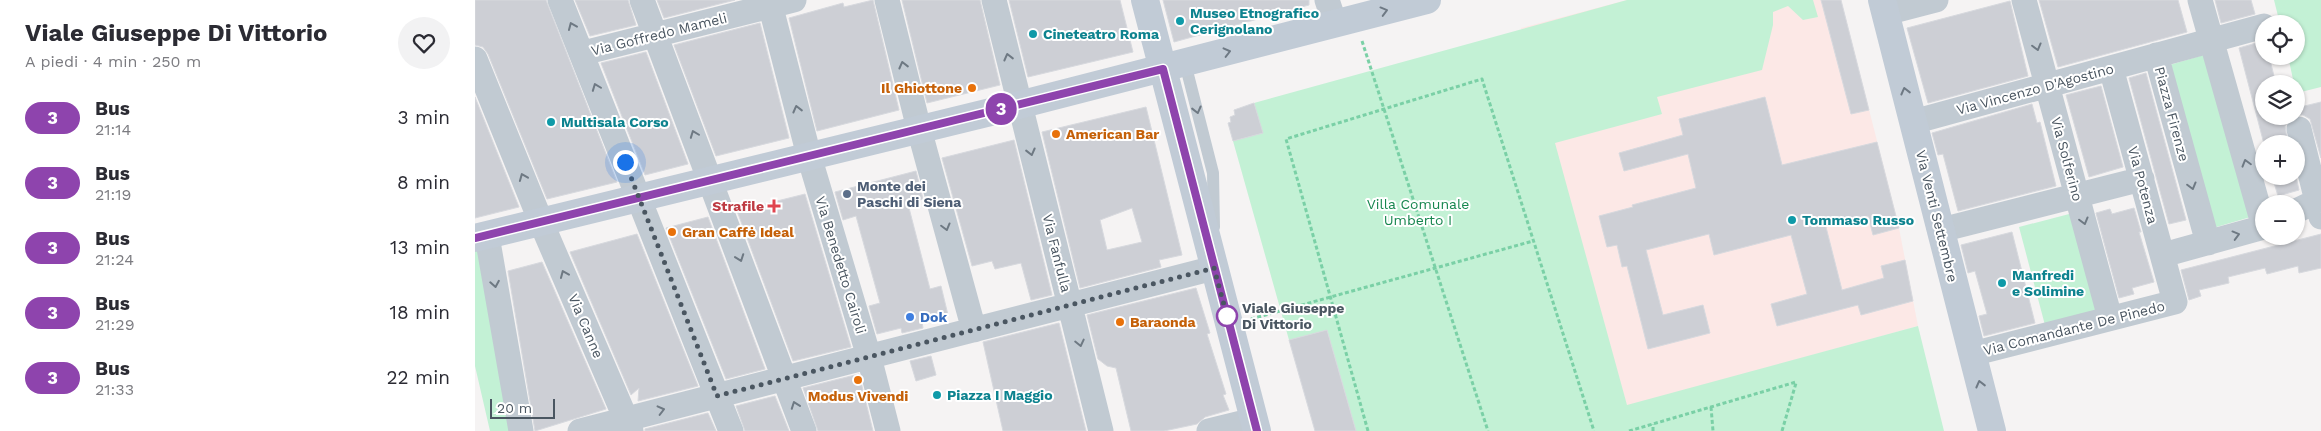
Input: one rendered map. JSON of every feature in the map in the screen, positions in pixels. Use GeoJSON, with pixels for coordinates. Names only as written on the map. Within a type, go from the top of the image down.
{"type":"FeatureCollection","features":[{"type":"Feature","properties":{"kind":"street"},"geometry":{"type":"LineString","coordinates":[[560,0],[583,53],[731,431]]}},
{"type":"Feature","properties":{"kind":"street"},"geometry":{"type":"LineString","coordinates":[[642,0],[711,179],[804,431]]}},
{"type":"Feature","properties":{"kind":"street"},"geometry":{"type":"LineString","coordinates":[[887,0],[919,129],[974,330]]}},
{"type":"Feature","properties":{"kind":"street","name":"Via Fanfulla"},"geometry":{"type":"LineString","coordinates":[[994,0],[1101,431]]}},
{"type":"Feature","properties":{"kind":"street"},"geometry":{"type":"LineString","coordinates":[[1145,0],[1174,66],[1214,268],[1255,425],[1209,431]]}},
{"type":"Feature","properties":{"kind":"street"},"geometry":{"type":"LineString","coordinates":[[521,431],[481,237],[1174,66],[1339,14],[1427,0]]}},
{"type":"Feature","properties":{"kind":"street"},"geometry":{"type":"LineString","coordinates":[[1884,6],[1936,0]]}},
{"type":"Feature","properties":{"kind":"street","name":"Via Solferino"},"geometry":{"type":"LineString","coordinates":[[2024,0],[2110,318]]}},
{"type":"Feature","properties":{"kind":"street"},"geometry":{"type":"LineString","coordinates":[[2200,0],[2255,195]]}},
{"type":"Feature","properties":{"kind":"street","name":"Via Goffredo Mameli"},"geometry":{"type":"LineString","coordinates":[[583,53],[778,2]]}},
{"type":"Feature","properties":{"kind":"street","name":"Via Benedetto Cairoli"},"geometry":{"type":"LineString","coordinates":[[778,2],[809,156],[869,356],[888,431]]}},
{"type":"Feature","properties":{"kind":"street","name":"Via Venti Settembre"},"geometry":{"type":"LineString","coordinates":[[1884,6],[1992,431]]}},
{"type":"Feature","properties":{"kind":"street"},"geometry":{"type":"LineString","coordinates":[[2211,40],[2255,28]]}},
{"type":"Feature","properties":{"kind":"street","name":"Piazza Firenze"},"geometry":{"type":"LineString","coordinates":[[2207,243],[2156,55],[2211,40]]}},
{"type":"Feature","properties":{"kind":"street","name":"Via Vincenzo D'Agostino"},"geometry":{"type":"LineString","coordinates":[[1913,122],[2156,55]]}},
{"type":"Feature","properties":{"kind":"street","name":"Via Canne"},"geometry":{"type":"LineString","coordinates":[[475,59],[541,222],[629,425]]}},
{"type":"Feature","properties":{"kind":"street","name":"Via Potenza"},"geometry":{"type":"LineString","coordinates":[[2111,68],[2175,302]]}},
{"type":"Feature","properties":{"kind":"street"},"geometry":{"type":"LineString","coordinates":[[2299,129],[2314,207]]}},
{"type":"Feature","properties":{"kind":"street"},"geometry":{"type":"LineString","coordinates":[[1941,230],[2142,179]]}},
{"type":"Feature","properties":{"kind":"street"},"geometry":{"type":"LineString","coordinates":[[2163,255],[2255,230]]}},
{"type":"Feature","properties":{"kind":"street"},"geometry":{"type":"LineString","coordinates":[[580,431],[629,425],[717,396],[1214,268]]}},
{"type":"Feature","properties":{"kind":"street","name":"Via Comandante De Pinedo"},"geometry":{"type":"LineString","coordinates":[[1972,354],[2175,302]]}},
{"type":"Feature","properties":{"kind":"path"},"geometry":{"type":"LineString","coordinates":[[1339,14],[1383,110],[1487,431]]}},
{"type":"Feature","properties":{"kind":"path"},"geometry":{"type":"LineString","coordinates":[[1368,431],[1329,298],[1286,139],[1482,79],[1594,431]]}},
{"type":"Feature","properties":{"kind":"path"},"geometry":{"type":"LineString","coordinates":[[1229,325],[1533,241]]}},
{"type":"Feature","properties":{"kind":"path"},"geometry":{"type":"LineString","coordinates":[[1629,431],[1796,382],[1782,431]]}},
{"type":"Feature","properties":{"kind":"path"},"geometry":{"type":"LineString","coordinates":[[1711,407],[1713,431]]}},
{"type":"Feature","properties":{"kind":"path"},"geometry":{"type":"LineString","coordinates":[[1653,424],[1653,431]]}},
{"type":"Feature","properties":{"kind":"shaded area"},"geometry":{"type":"Polygon","coordinates":[[[1627,0],[1841,0],[1898,223],[1918,326],[1627,406],[1521,28],[1627,0]]]}},
{"type":"Feature","properties":{"kind":"green space","name":"Villa Comunale Umberto I"},"geometry":{"type":"Polygon","coordinates":[[[1627,0],[1813,0],[1818,17],[1803,20],[1788,6],[1773,12],[1773,25],[1762,70],[1657,97],[1662,114],[1555,143],[1627,405],[1918,326],[1944,431],[1356,431],[1327,330],[1289,340],[1233,141],[1262,133],[1254,103],[1627,0]]]}},
{"type":"Feature","properties":{"kind":"green space"},"geometry":{"type":"Polygon","coordinates":[[[2274,0],[2321,0],[2321,87],[2305,91],[2305,75],[2292,75],[2290,65],[2305,65],[2305,15],[2278,15],[2274,0]]]}},
{"type":"Feature","properties":{"kind":"green space"},"geometry":{"type":"Polygon","coordinates":[[[2207,54],[2254,216],[2213,228],[2166,66],[2207,54]]]}},
{"type":"Feature","properties":{"kind":"green space"},"geometry":{"type":"Polygon","coordinates":[[[2073,213],[2100,315],[2046,329],[2019,227],[2073,213]]]}},
{"type":"Feature","properties":{"kind":"green space"},"geometry":{"type":"Polygon","coordinates":[[[475,239],[521,431],[490,431],[475,366],[475,239]]]}},
{"type":"Feature","properties":{"kind":"building","name":"Multisala Corso"},"geometry":{"type":"Polygon","coordinates":[[[475,0],[546,0],[617,182],[547,199],[488,54],[483,47],[475,45],[475,0]]]}},
{"type":"Feature","properties":{"kind":"building"},"geometry":{"type":"Polygon","coordinates":[[[575,0],[628,0],[636,25],[590,36],[575,0]]]}},
{"type":"Feature","properties":{"kind":"building"},"geometry":{"type":"Polygon","coordinates":[[[657,0],[735,0],[664,18],[657,0]]]}},
{"type":"Feature","properties":{"kind":"building"},"geometry":{"type":"Polygon","coordinates":[[[873,0],[899,110],[817,131],[789,18],[843,3],[844,7],[873,0]]]}},
{"type":"Feature","properties":{"kind":"building"},"geometry":{"type":"Polygon","coordinates":[[[902,0],[980,0],[1000,85],[927,103],[902,0]]]}},
{"type":"Feature","properties":{"kind":"building"},"geometry":{"type":"Polygon","coordinates":[[[1009,0],[1120,0],[1133,52],[1028,77],[1009,0]]]}},
{"type":"Feature","properties":{"kind":"building"},"geometry":{"type":"Polygon","coordinates":[[[1163,0],[1309,0],[1309,5],[1174,42],[1163,0]]]}},
{"type":"Feature","properties":{"kind":"building"},"geometry":{"type":"Polygon","coordinates":[[[1821,0],[1841,0],[1869,110],[1851,114],[1821,0]]]}},
{"type":"Feature","properties":{"kind":"building"},"geometry":{"type":"Polygon","coordinates":[[[2039,0],[2178,0],[2187,32],[2058,67],[2039,0]]]}},
{"type":"Feature","properties":{"kind":"building"},"geometry":{"type":"Polygon","coordinates":[[[2215,0],[2251,0],[2255,14],[2221,23],[2215,0]]]}},
{"type":"Feature","properties":{"kind":"building"},"geometry":{"type":"Polygon","coordinates":[[[2010,1],[2028,76],[1928,103],[1907,28],[2010,1]]]}},
{"type":"Feature","properties":{"kind":"building"},"geometry":{"type":"Polygon","coordinates":[[[760,23],[789,138],[716,156],[674,45],[760,23]]]}},
{"type":"Feature","properties":{"kind":"building"},"geometry":{"type":"Polygon","coordinates":[[[2255,43],[2255,65],[2271,65],[2274,75],[2255,75],[2255,109],[2239,48],[2255,43]]]}},
{"type":"Feature","properties":{"kind":"building"},"geometry":{"type":"Polygon","coordinates":[[[646,52],[688,164],[645,175],[601,63],[646,52]]]}},
{"type":"Feature","properties":{"kind":"building"},"geometry":{"type":"Polygon","coordinates":[[[2146,73],[2186,220],[2169,224],[2129,78],[2146,73]]]}},
{"type":"Feature","properties":{"kind":"building"},"geometry":{"type":"Polygon","coordinates":[[[2101,86],[2123,167],[2089,177],[2066,95],[2101,86]]]}},
{"type":"Feature","properties":{"kind":"building"},"geometry":{"type":"Polygon","coordinates":[[[475,97],[519,207],[475,218],[475,97]]]}},
{"type":"Feature","properties":{"kind":"building","name":"Tommaso Russo"},"geometry":{"type":"Polygon","coordinates":[[[1765,97],[1782,165],[1877,142],[1899,228],[1873,235],[1868,216],[1826,227],[1842,290],[1884,278],[1881,266],[1905,260],[1913,301],[1861,315],[1858,305],[1777,326],[1771,304],[1807,294],[1791,235],[1714,255],[1709,234],[1646,250],[1663,315],[1703,305],[1710,333],[1648,349],[1627,266],[1622,267],[1617,245],[1607,247],[1599,216],[1696,188],[1688,154],[1624,171],[1619,153],[1683,135],[1679,119],[1765,97]]]}},
{"type":"Feature","properties":{"kind":"building"},"geometry":{"type":"Polygon","coordinates":[[[2321,102],[2321,158],[2310,119],[2305,116],[2305,106],[2321,102]]]}},
{"type":"Feature","properties":{"kind":"building"},"geometry":{"type":"Polygon","coordinates":[[[1254,103],[1263,133],[1233,141],[1228,123],[1231,122],[1230,117],[1235,115],[1234,110],[1254,103]]]}},
{"type":"Feature","properties":{"kind":"building"},"geometry":{"type":"Polygon","coordinates":[[[2032,104],[2037,123],[2040,122],[2056,186],[1958,211],[1943,154],[1938,155],[1932,133],[2032,104]]]}},
{"type":"Feature","properties":{"kind":"building"},"geometry":{"type":"Polygon","coordinates":[[[1146,107],[1182,255],[1159,260],[1161,267],[1080,288],[1042,132],[1146,107]],[[1132,208],[1100,220],[1107,250],[1142,242],[1132,208]]]}},
{"type":"Feature","properties":{"kind":"building"},"geometry":{"type":"Polygon","coordinates":[[[2259,125],[2286,125],[2286,135],[2262,135],[2259,125]]]}},
{"type":"Feature","properties":{"kind":"building"},"geometry":{"type":"Polygon","coordinates":[[[1014,140],[1052,295],[1031,300],[1021,263],[995,269],[992,261],[972,266],[942,158],[1014,140]]]}},
{"type":"Feature","properties":{"kind":"building"},"geometry":{"type":"Polygon","coordinates":[[[916,171],[923,199],[908,204],[930,289],[941,286],[948,315],[922,322],[923,328],[902,333],[901,328],[877,334],[869,306],[880,303],[856,216],[843,220],[835,192],[916,171]]]}},
{"type":"Feature","properties":{"kind":"building"},"geometry":{"type":"Polygon","coordinates":[[[2275,185],[2298,185],[2299,190],[2278,195],[2275,185]]]}},
{"type":"Feature","properties":{"kind":"building"},"geometry":{"type":"Polygon","coordinates":[[[805,194],[851,347],[793,361],[737,211],[805,194]]]}},
{"type":"Feature","properties":{"kind":"building"},"geometry":{"type":"Polygon","coordinates":[[[2134,208],[2154,282],[2132,288],[2134,294],[2119,298],[2096,213],[2110,209],[2112,214],[2134,208]]]}},
{"type":"Feature","properties":{"kind":"building"},"geometry":{"type":"Polygon","coordinates":[[[708,217],[765,369],[726,379],[666,228],[708,217]]]}},
{"type":"Feature","properties":{"kind":"building","name":"Manfredi e Solimine"},"geometry":{"type":"Polygon","coordinates":[[[2012,232],[2035,323],[1984,336],[1979,316],[1987,314],[1975,271],[1968,273],[1961,245],[2012,232]]]}},
{"type":"Feature","properties":{"kind":"building"},"geometry":{"type":"Polygon","coordinates":[[[637,234],[698,386],[638,401],[639,388],[631,395],[570,252],[637,234]]]}},
{"type":"Feature","properties":{"kind":"building"},"geometry":{"type":"Polygon","coordinates":[[[2321,234],[2321,268],[2299,273],[2298,266],[2267,274],[2265,268],[2228,277],[2229,283],[2199,290],[2201,296],[2189,300],[2181,270],[2278,245],[2305,245],[2305,238],[2321,234]]]}},
{"type":"Feature","properties":{"kind":"building"},"geometry":{"type":"Polygon","coordinates":[[[542,262],[606,409],[535,431],[508,271],[542,262]]]}},
{"type":"Feature","properties":{"kind":"building"},"geometry":{"type":"Polygon","coordinates":[[[1196,288],[1210,333],[1207,334],[1226,394],[1223,395],[1229,410],[1205,417],[1197,424],[1164,431],[1131,431],[1116,368],[1107,366],[1098,359],[1087,315],[1196,288]]]}},
{"type":"Feature","properties":{"kind":"building"},"geometry":{"type":"Polygon","coordinates":[[[1059,323],[1086,431],[1003,431],[983,342],[1059,323]]]}},
{"type":"Feature","properties":{"kind":"building"},"geometry":{"type":"Polygon","coordinates":[[[1327,330],[1356,431],[1315,431],[1289,340],[1327,330]]]}},
{"type":"Feature","properties":{"kind":"building"},"geometry":{"type":"Polygon","coordinates":[[[931,356],[936,375],[916,381],[910,361],[931,356]]]}},
{"type":"Feature","properties":{"kind":"building"},"geometry":{"type":"Polygon","coordinates":[[[859,374],[873,431],[818,431],[803,388],[859,374]]]}},
{"type":"Feature","properties":{"kind":"building"},"geometry":{"type":"Polygon","coordinates":[[[775,396],[789,431],[745,431],[736,406],[775,396]]]}},
{"type":"Feature","properties":{"kind":"building"},"geometry":{"type":"Polygon","coordinates":[[[708,413],[716,431],[645,431],[645,429],[708,413]]]}},
{"type":"Feature","properties":{"kind":"bus line","name":"3"},"geometry":{"type":"LineString","coordinates":[[475,238],[1163,69],[1257,431]]}},
{"type":"Feature","properties":{"kind":"place","name":"Museo Etnografico Cerignolano"},"geometry":{"type":"Point","coordinates":[1180,21]}},
{"type":"Feature","properties":{"kind":"place","name":"Cineteatro Roma"},"geometry":{"type":"Point","coordinates":[1033,34]}},
{"type":"Feature","properties":{"kind":"place","name":"Il Ghiottone"},"geometry":{"type":"Point","coordinates":[972,88]}},
{"type":"Feature","properties":{"kind":"place","name":"Multisala Corso"},"geometry":{"type":"Point","coordinates":[551,122]}},
{"type":"Feature","properties":{"kind":"place","name":"American Bar"},"geometry":{"type":"Point","coordinates":[1056,134]}},
{"type":"Feature","properties":{"kind":"place","name":"Monte dei Paschi di Siena"},"geometry":{"type":"Point","coordinates":[847,194]}},
{"type":"Feature","properties":{"kind":"place","name":"Strafile"},"geometry":{"type":"Point","coordinates":[774,206]}},
{"type":"Feature","properties":{"kind":"place","name":"Tommaso Russo"},"geometry":{"type":"Point","coordinates":[1792,220]}},
{"type":"Feature","properties":{"kind":"place","name":"Gran Caffė Ideal"},"geometry":{"type":"Point","coordinates":[672,232]}},
{"type":"Feature","properties":{"kind":"place","name":"Manfredi e Solimine"},"geometry":{"type":"Point","coordinates":[2002,283]}},
{"type":"Feature","properties":{"kind":"place","name":"Viale Giuseppe Di Vittorio"},"geometry":{"type":"Point","coordinates":[1227,316]}},
{"type":"Feature","properties":{"kind":"place","name":"Dok"},"geometry":{"type":"Point","coordinates":[910,317]}},
{"type":"Feature","properties":{"kind":"place","name":"Baraonda"},"geometry":{"type":"Point","coordinates":[1120,322]}},
{"type":"Feature","properties":{"kind":"place","name":"Modus Vivendi"},"geometry":{"type":"Point","coordinates":[858,380]}},
{"type":"Feature","properties":{"kind":"place","name":"Piazza I Maggio"},"geometry":{"type":"Point","coordinates":[937,395]}},
{"type":"Feature","properties":{"kind":"route"},"geometry":{"type":"LineString","coordinates":[[625,162],[717,396],[1214,268],[1227,316]]}}]}
